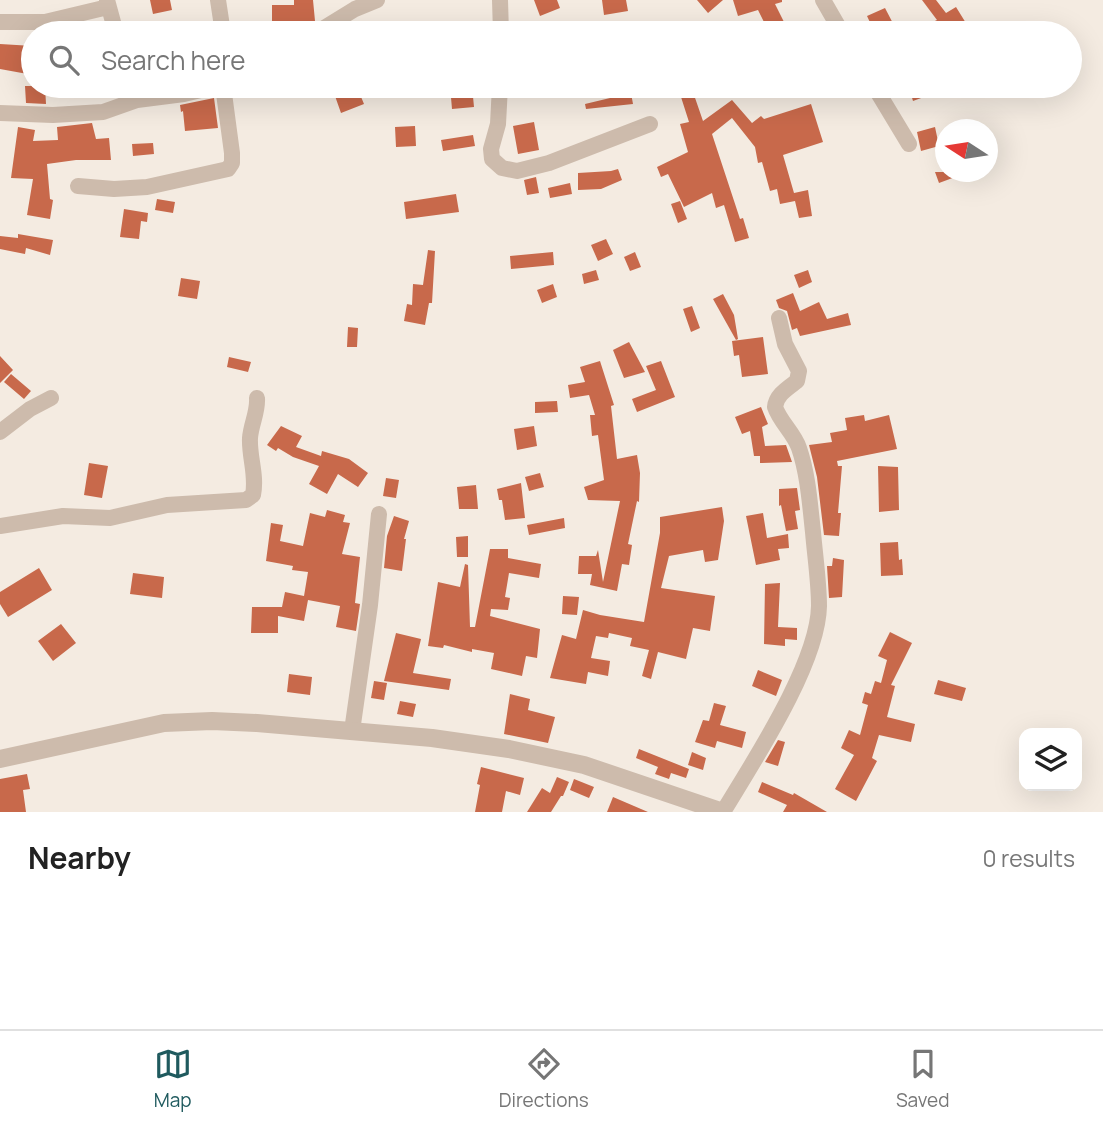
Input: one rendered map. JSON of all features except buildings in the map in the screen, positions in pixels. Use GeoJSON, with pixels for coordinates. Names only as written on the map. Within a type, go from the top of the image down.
{"type":"FeatureCollection","features":[{"type":"Feature","properties":{"kind":"street"},"geometry":{"type":"LineString","coordinates":[[218,0],[221,21]]}},
{"type":"Feature","properties":{"kind":"street"},"geometry":{"type":"LineString","coordinates":[[332,21],[353,5],[377,0]]}},
{"type":"Feature","properties":{"kind":"street"},"geometry":{"type":"LineString","coordinates":[[500,0],[500,21]]}},
{"type":"Feature","properties":{"kind":"street"},"geometry":{"type":"LineString","coordinates":[[822,0],[835,21]]}},
{"type":"Feature","properties":{"kind":"street"},"geometry":{"type":"LineString","coordinates":[[48,21],[108,3],[113,21]]}},
{"type":"Feature","properties":{"kind":"street"},"geometry":{"type":"LineString","coordinates":[[0,22],[21,22]]}},
{"type":"Feature","properties":{"kind":"street"},"geometry":{"type":"LineString","coordinates":[[0,113],[53,115],[103,112],[127,98]]}},
{"type":"Feature","properties":{"kind":"street"},"geometry":{"type":"LineString","coordinates":[[78,186],[114,189],[147,187],[228,169],[232,163],[232,153],[222,98]]}},
{"type":"Feature","properties":{"kind":"street"},"geometry":{"type":"LineString","coordinates":[[499,98],[498,124],[491,149],[492,159],[502,168],[517,171],[549,163],[650,124]]}},
{"type":"Feature","properties":{"kind":"street"},"geometry":{"type":"LineString","coordinates":[[881,98],[909,144]]}},
{"type":"Feature","properties":{"kind":"street"},"geometry":{"type":"LineString","coordinates":[[0,759],[164,723],[212,721],[352,731],[432,738],[584,765],[723,812],[758,754],[797,679],[813,641],[819,608],[810,504],[800,450],[775,407],[782,392],[797,381],[799,371],[785,344],[779,318]]}},
{"type":"Feature","properties":{"kind":"street"},"geometry":{"type":"LineString","coordinates":[[0,432],[30,409],[51,398]]}},
{"type":"Feature","properties":{"kind":"street"},"geometry":{"type":"LineString","coordinates":[[0,526],[63,516],[110,518],[167,505],[246,500],[253,495],[256,481],[250,435],[257,398]]}},
{"type":"Feature","properties":{"kind":"street"},"geometry":{"type":"LineString","coordinates":[[352,731],[370,605],[379,514]]}}]}
